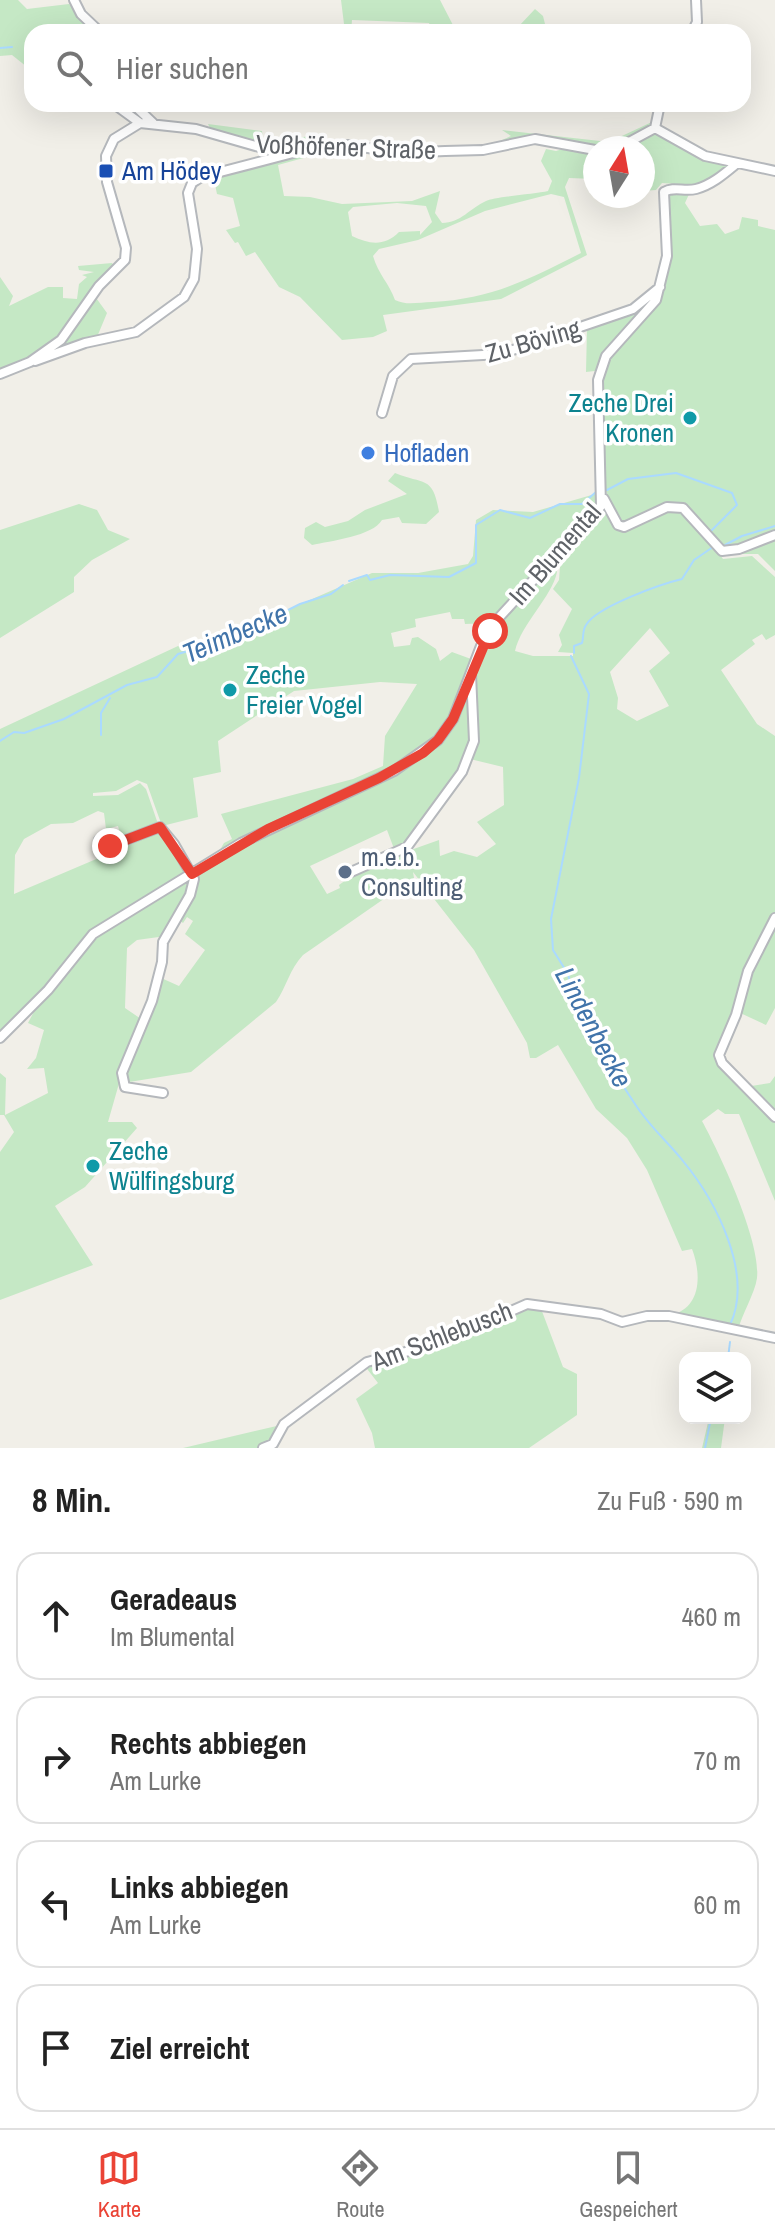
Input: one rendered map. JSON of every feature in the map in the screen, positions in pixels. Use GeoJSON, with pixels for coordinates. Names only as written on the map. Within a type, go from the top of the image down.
{"type":"FeatureCollection","features":[{"type":"Feature","properties":{"kind":"street"},"geometry":{"type":"LineString","coordinates":[[74,0],[92,24]]}},
{"type":"Feature","properties":{"kind":"street"},"geometry":{"type":"LineString","coordinates":[[696,0],[696,24]]}},
{"type":"Feature","properties":{"kind":"street"},"geometry":{"type":"LineString","coordinates":[[30,362],[67,334],[99,286],[125,260],[126,248],[107,182],[106,156],[114,139],[140,123],[125,112]]}},
{"type":"Feature","properties":{"kind":"street"},"geometry":{"type":"LineString","coordinates":[[141,112],[153,123]]}},
{"type":"Feature","properties":{"kind":"street"},"geometry":{"type":"LineString","coordinates":[[640,136],[655,128],[658,112]]}},
{"type":"Feature","properties":{"kind":"street","name":"Voßhöfener Straße"},"geometry":{"type":"LineString","coordinates":[[140,123],[196,129],[266,149],[348,145],[401,153],[483,150],[535,139],[583,148]]}},
{"type":"Feature","properties":{"kind":"street"},"geometry":{"type":"LineString","coordinates":[[655,128],[705,156],[735,165],[775,171]]}},
{"type":"Feature","properties":{"kind":"street"},"geometry":{"type":"LineString","coordinates":[[0,374],[85,343],[136,332],[170,310],[188,291],[195,273],[197,241],[188,193],[192,183],[201,177],[303,148]]}},
{"type":"Feature","properties":{"kind":"street","name":"Im Blumental"},"geometry":{"type":"LineString","coordinates":[[0,1038],[48,990],[93,934],[268,829],[379,778],[423,753],[448,728],[495,622],[593,518],[604,499],[598,446],[602,366],[613,348],[649,311],[660,287],[668,242],[664,192],[671,188],[694,190],[722,177],[735,165]]}},
{"type":"Feature","properties":{"kind":"street","name":"Zu Böving"},"geometry":{"type":"LineString","coordinates":[[382,413],[393,376],[411,359],[501,354],[633,309],[660,287]]}},
{"type":"Feature","properties":{"kind":"street"},"geometry":{"type":"LineString","coordinates":[[604,499],[618,525],[624,527],[667,507],[683,508],[722,551],[739,549],[775,535]]}},
{"type":"Feature","properties":{"kind":"street","name":"Im Blumental"},"geometry":{"type":"LineString","coordinates":[[351,872],[407,847],[462,772],[474,741],[471,673]]}},
{"type":"Feature","properties":{"kind":"street"},"geometry":{"type":"LineString","coordinates":[[99,840],[110,846],[160,827],[192,874],[190,895],[163,942],[162,962],[152,1001],[129,1053],[122,1083],[130,1088],[163,1093]]}},
{"type":"Feature","properties":{"kind":"street"},"geometry":{"type":"LineString","coordinates":[[775,918],[748,971],[736,1015],[719,1055],[775,1117]]}},
{"type":"Feature","properties":{"kind":"street","name":"Am Schlebusch"},"geometry":{"type":"LineString","coordinates":[[263,1448],[275,1440],[281,1427],[367,1362],[436,1344],[527,1304],[601,1314],[622,1322],[647,1316],[669,1316],[775,1338]]}},
{"type":"Feature","properties":{"kind":"green space"},"geometry":{"type":"Polygon","coordinates":[[[0,0],[18,0],[27,9],[69,4],[90,24],[24,24],[24,65],[12,55],[0,56],[0,0]]]}},
{"type":"Feature","properties":{"kind":"green space"},"geometry":{"type":"Polygon","coordinates":[[[341,0],[440,0],[452,24],[352,20],[352,24],[344,24],[341,0]]]}},
{"type":"Feature","properties":{"kind":"green space"},"geometry":{"type":"Polygon","coordinates":[[[535,9],[543,16],[545,24],[521,24],[535,9]]]}},
{"type":"Feature","properties":{"kind":"green space"},"geometry":{"type":"Polygon","coordinates":[[[654,121],[652,127],[634,136],[622,136],[654,121]]]}},
{"type":"Feature","properties":{"kind":"green space"},"geometry":{"type":"Polygon","coordinates":[[[208,124],[262,131],[263,140],[274,143],[323,133],[313,146],[265,147],[211,130],[208,124]]]}},
{"type":"Feature","properties":{"kind":"green space"},"geometry":{"type":"Polygon","coordinates":[[[502,130],[583,139],[583,144],[535,136],[493,144],[511,136],[502,130]]]}},
{"type":"Feature","properties":{"kind":"green space"},"geometry":{"type":"Polygon","coordinates":[[[659,132],[704,158],[730,166],[706,182],[690,185],[662,183],[655,190],[655,136],[645,136],[659,132]]]}},
{"type":"Feature","properties":{"kind":"green space"},"geometry":{"type":"Polygon","coordinates":[[[348,147],[364,150],[318,154],[278,165],[284,196],[310,197],[342,204],[412,201],[440,191],[435,213],[442,223],[455,221],[490,200],[548,191],[552,181],[541,161],[546,149],[556,151],[569,147],[583,150],[583,179],[569,178],[565,187],[587,255],[501,299],[383,315],[387,331],[373,337],[342,340],[300,297],[279,287],[255,252],[246,256],[238,242],[235,243],[226,230],[240,226],[233,198],[217,194],[213,175],[305,151],[348,147]],[[551,194],[485,211],[418,240],[379,249],[373,256],[395,300],[404,303],[453,300],[492,292],[581,253],[564,197],[551,194]],[[397,203],[353,207],[348,212],[352,236],[364,241],[382,242],[399,232],[420,231],[420,235],[432,222],[426,206],[397,203]]]}},
{"type":"Feature","properties":{"kind":"green space"},"geometry":{"type":"Polygon","coordinates":[[[671,190],[690,192],[685,203],[700,226],[717,224],[725,234],[739,229],[742,217],[758,220],[758,226],[775,230],[775,571],[758,554],[725,554],[726,551],[714,543],[694,519],[723,559],[752,556],[775,577],[775,635],[766,640],[762,634],[752,640],[755,644],[721,670],[757,724],[775,736],[775,1008],[766,1025],[736,1011],[718,1055],[721,1065],[745,1087],[770,1083],[775,1076],[775,1201],[739,1114],[725,1114],[718,1109],[702,1121],[738,1198],[757,1262],[756,1284],[738,1330],[670,1315],[680,1312],[693,1298],[698,1280],[697,1269],[692,1249],[682,1251],[647,1170],[627,1138],[596,1109],[558,1045],[536,1058],[530,1058],[527,1043],[474,950],[413,872],[414,878],[303,955],[276,1002],[191,1072],[123,1083],[130,1053],[146,1021],[159,977],[179,986],[205,950],[185,934],[193,921],[187,917],[183,923],[178,919],[191,895],[196,874],[220,858],[217,855],[224,843],[232,839],[221,814],[353,779],[383,766],[385,736],[417,684],[380,682],[294,691],[218,741],[221,772],[193,778],[198,817],[162,826],[147,784],[137,780],[116,791],[93,793],[93,796],[118,795],[140,783],[146,789],[158,824],[122,841],[118,826],[106,829],[104,813],[98,811],[73,823],[51,824],[24,839],[15,855],[14,894],[141,840],[157,830],[168,837],[188,872],[84,938],[49,988],[0,1036],[0,729],[178,646],[182,649],[213,647],[252,625],[372,573],[418,573],[468,564],[473,556],[476,520],[493,510],[533,512],[602,492],[593,514],[490,623],[465,624],[464,619],[452,619],[450,612],[415,619],[416,627],[391,633],[394,647],[410,645],[412,638],[418,637],[436,649],[440,661],[452,652],[471,659],[478,645],[473,668],[498,621],[553,566],[557,572],[554,581],[523,631],[515,651],[533,656],[573,656],[573,653],[558,652],[562,645],[559,635],[572,609],[553,589],[559,580],[561,553],[604,506],[609,509],[618,527],[623,529],[667,508],[692,513],[669,505],[626,525],[620,524],[606,491],[598,449],[597,406],[603,370],[586,372],[587,328],[660,296],[670,242],[664,201],[671,190]],[[650,628],[610,672],[618,698],[617,709],[637,721],[669,706],[649,671],[670,653],[650,628]],[[470,759],[408,851],[439,840],[440,856],[454,851],[477,857],[496,844],[477,822],[504,805],[503,767],[470,759]],[[387,830],[310,866],[327,894],[340,888],[339,885],[368,864],[396,854],[387,830]]]}},
{"type":"Feature","properties":{"kind":"green space"},"geometry":{"type":"Polygon","coordinates":[[[112,263],[114,266],[65,332],[40,354],[0,371],[0,277],[13,296],[9,306],[48,287],[63,287],[63,298],[77,299],[79,284],[87,277],[82,275],[94,272],[79,270],[78,266],[112,263]]]}},
{"type":"Feature","properties":{"kind":"green space"},"geometry":{"type":"Polygon","coordinates":[[[94,295],[107,313],[97,337],[42,356],[69,336],[94,295]]]}},
{"type":"Feature","properties":{"kind":"green space"},"geometry":{"type":"Polygon","coordinates":[[[395,473],[426,483],[434,492],[439,512],[426,524],[402,523],[399,517],[382,520],[370,530],[340,540],[312,545],[304,538],[305,528],[316,522],[325,527],[348,521],[365,510],[407,494],[388,481],[395,473]]]}},
{"type":"Feature","properties":{"kind":"green space"},"geometry":{"type":"Polygon","coordinates":[[[79,504],[97,510],[108,530],[130,539],[92,560],[74,577],[74,592],[0,638],[0,530],[79,504]]]}},
{"type":"Feature","properties":{"kind":"green space"},"geometry":{"type":"Polygon","coordinates":[[[190,877],[192,884],[166,936],[137,940],[127,948],[125,1008],[144,1021],[128,1052],[108,1122],[132,1122],[137,1128],[85,1187],[55,1206],[93,1265],[0,1300],[0,1152],[14,1132],[4,1115],[0,1115],[0,1073],[6,1078],[5,1115],[48,1093],[44,1068],[27,1069],[36,1058],[44,1030],[28,1023],[39,1002],[71,969],[79,951],[92,937],[190,877]]]}},
{"type":"Feature","properties":{"kind":"green space"},"geometry":{"type":"Polygon","coordinates":[[[526,1306],[540,1306],[563,1367],[577,1374],[577,1415],[529,1448],[375,1448],[372,1433],[356,1399],[378,1383],[364,1365],[433,1346],[526,1306]]]}},
{"type":"Feature","properties":{"kind":"green space"},"geometry":{"type":"Polygon","coordinates":[[[708,1424],[724,1424],[721,1448],[702,1448],[708,1424]]]}},
{"type":"Feature","properties":{"kind":"green space"},"geometry":{"type":"Polygon","coordinates":[[[281,1425],[271,1441],[259,1448],[183,1448],[281,1425]]]}},
{"type":"Feature","properties":{"kind":"waterway"},"geometry":{"type":"LineString","coordinates":[[0,48],[12,47]]}},
{"type":"Feature","properties":{"kind":"waterway","name":"Teimbecke"},"geometry":{"type":"LineString","coordinates":[[607,490],[628,479],[676,473],[732,493],[737,505],[711,531]]}},
{"type":"Feature","properties":{"kind":"waterway","name":"Teimbecke"},"geometry":{"type":"LineString","coordinates":[[349,581],[367,575],[370,580],[390,575],[449,577],[476,563],[476,525],[500,510],[530,518],[560,504],[582,504],[596,492]]}},
{"type":"Feature","properties":{"kind":"waterway","name":"Lindenbecke"},"geometry":{"type":"LineString","coordinates":[[723,546],[742,536],[775,526]]}},
{"type":"Feature","properties":{"kind":"waterway","name":"Lindenbecke"},"geometry":{"type":"LineString","coordinates":[[574,653],[574,646],[582,643],[585,627],[592,618],[630,597],[682,579],[694,560],[713,547]]}},
{"type":"Feature","properties":{"kind":"waterway","name":"Teimbecke"},"geometry":{"type":"LineString","coordinates":[[0,741],[14,732],[24,733],[64,719],[127,685],[157,677],[178,654],[232,638],[300,604],[331,594],[343,585]]}},
{"type":"Feature","properties":{"kind":"waterway","name":"Lindenbecke"},"geometry":{"type":"LineString","coordinates":[[571,656],[589,694],[579,778],[551,919],[553,950],[568,974],[574,999],[612,1068],[640,1112],[695,1177],[719,1217],[728,1239],[737,1283],[736,1305],[730,1325]]}},
{"type":"Feature","properties":{"kind":"waterway"},"geometry":{"type":"LineString","coordinates":[[101,735],[101,713],[110,698]]}},
{"type":"Feature","properties":{"kind":"waterway","name":"Lindenbecke"},"geometry":{"type":"LineString","coordinates":[[729,1352],[730,1342]]}},
{"type":"Feature","properties":{"kind":"waterway","name":"Lindenbecke"},"geometry":{"type":"LineString","coordinates":[[705,1448],[710,1424]]}},
{"type":"Feature","properties":{"kind":"place","name":"Am Hödey"},"geometry":{"type":"Point","coordinates":[106,171]}},
{"type":"Feature","properties":{"kind":"place","name":"Zeche Drei Kronen"},"geometry":{"type":"Point","coordinates":[690,418]}},
{"type":"Feature","properties":{"kind":"place","name":"Hofladen"},"geometry":{"type":"Point","coordinates":[368,453]}},
{"type":"Feature","properties":{"kind":"place","name":"Zeche Freier Vogel"},"geometry":{"type":"Point","coordinates":[230,690]}},
{"type":"Feature","properties":{"kind":"place","name":"m.e.b. Consulting"},"geometry":{"type":"Point","coordinates":[345,872]}},
{"type":"Feature","properties":{"kind":"place","name":"Zeche Wülfingsburg"},"geometry":{"type":"Point","coordinates":[93,1166]}},
{"type":"Feature","properties":{"kind":"route"},"geometry":{"type":"LineString","coordinates":[[110,846],[160,827],[192,874],[268,829],[394,771],[423,753],[448,728],[490,631]]}}]}
